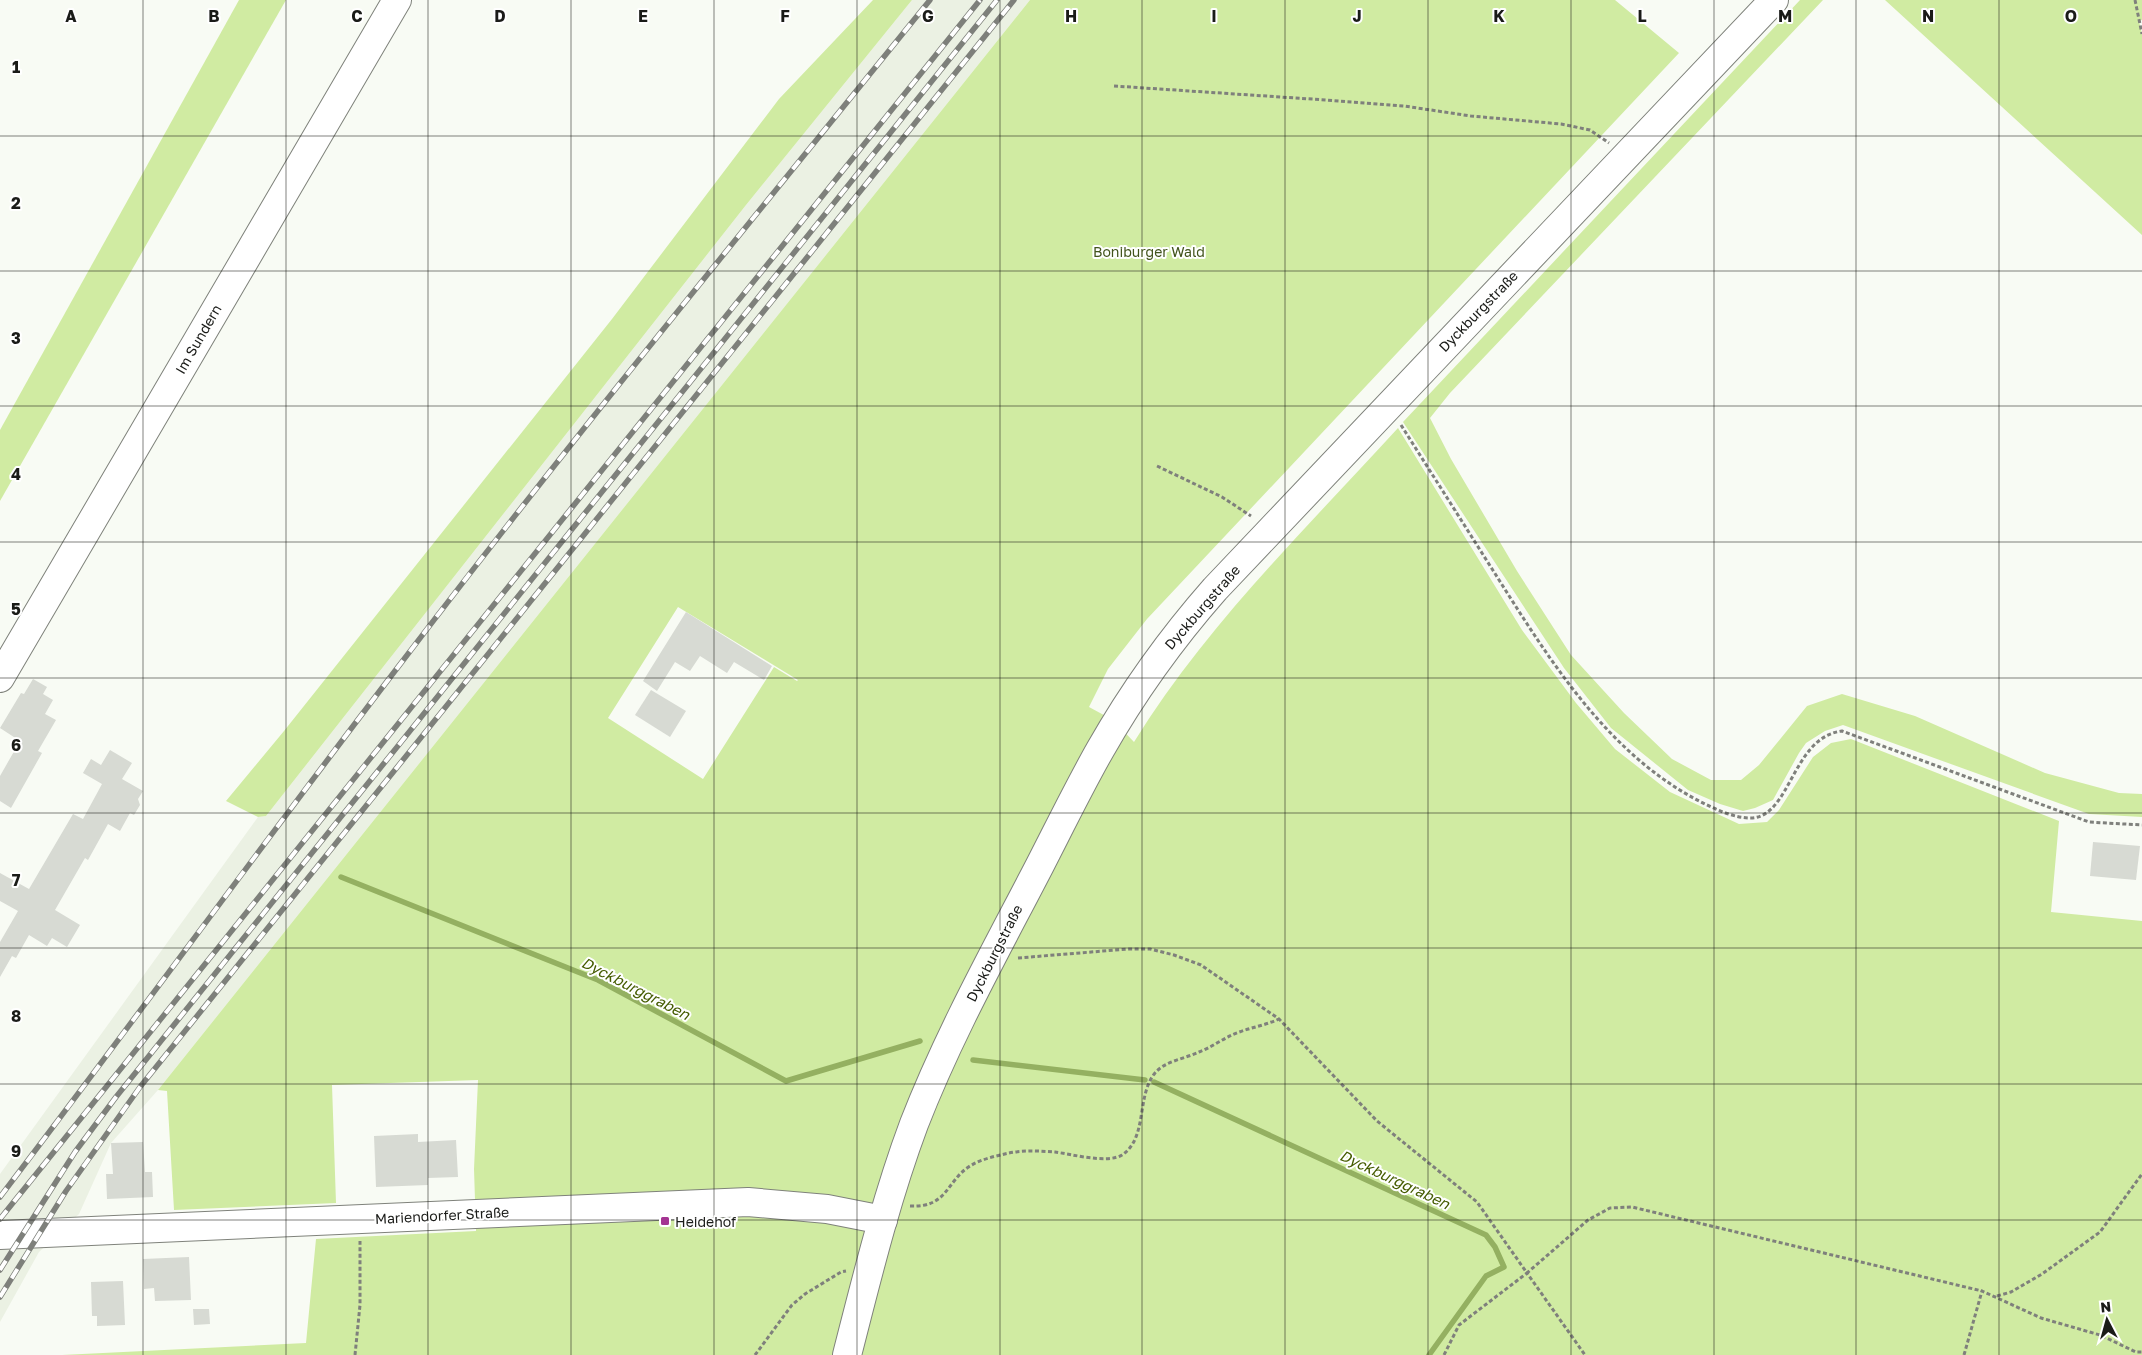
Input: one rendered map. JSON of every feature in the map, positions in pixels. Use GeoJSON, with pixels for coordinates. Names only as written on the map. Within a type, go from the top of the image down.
{"type":"FeatureCollection","features":[{"type":"Feature","properties":{"kind":"street","name":"Im Sundern"},"geometry":{"type":"LineString","coordinates":[[0,678],[397,0]]}},
{"type":"Feature","properties":{"kind":"street","name":"Dyckburgstraße"},"geometry":{"type":"LineString","coordinates":[[847,1355],[892,1212],[893,1182],[915,1122],[960,1019],[1099,751],[1136,691],[1163,652],[1215,589],[1774,0]]}},
{"type":"Feature","properties":{"kind":"street","name":"Mariendorfer Straße"},"geometry":{"type":"LineString","coordinates":[[0,1235],[748,1202],[827,1209],[892,1212]]}},
{"type":"Feature","properties":{"kind":"path"},"geometry":{"type":"LineString","coordinates":[[2136,0],[2142,34]]}},
{"type":"Feature","properties":{"kind":"path"},"geometry":{"type":"LineString","coordinates":[[1114,86],[1336,100],[1404,106],[1471,116],[1560,124],[1590,130],[1612,145]]}},
{"type":"Feature","properties":{"kind":"path"},"geometry":{"type":"LineString","coordinates":[[1396,418],[1540,646],[1581,700],[1614,736],[1643,763],[1684,793],[1719,811],[1752,818],[1762,816],[1770,810],[1780,797],[1802,760],[1815,743],[1832,732],[1842,731],[2089,822],[2142,825]]}},
{"type":"Feature","properties":{"kind":"path"},"geometry":{"type":"LineString","coordinates":[[1157,466],[1222,497],[1256,520]]}},
{"type":"Feature","properties":{"kind":"path"},"geometry":{"type":"LineString","coordinates":[[1016,958],[1128,949],[1174,954],[1201,966],[1279,1019],[1377,1121],[1477,1202],[1585,1355]]}},
{"type":"Feature","properties":{"kind":"path"},"geometry":{"type":"LineString","coordinates":[[892,1212],[924,1206],[934,1202],[944,1195],[968,1167],[980,1161],[1012,1153],[1032,1151],[1102,1159],[1118,1157],[1130,1149],[1135,1141],[1146,1090],[1150,1080],[1158,1070],[1232,1035],[1279,1019]]}},
{"type":"Feature","properties":{"kind":"path"},"geometry":{"type":"LineString","coordinates":[[1996,1296],[2011,1292],[2042,1274],[2100,1232],[2142,1174]]}},
{"type":"Feature","properties":{"kind":"path"},"geometry":{"type":"LineString","coordinates":[[1444,1355],[1459,1325],[1528,1273],[1588,1220],[1610,1208],[1632,1207],[1982,1291],[2041,1318],[2100,1336],[2136,1352],[2142,1352]]}},
{"type":"Feature","properties":{"kind":"path"},"geometry":{"type":"LineString","coordinates":[[355,1355],[360,1305],[360,1219]]}},
{"type":"Feature","properties":{"kind":"path"},"geometry":{"type":"LineString","coordinates":[[756,1355],[792,1305],[805,1294],[841,1272],[849,1270]]}},
{"type":"Feature","properties":{"kind":"path"},"geometry":{"type":"LineString","coordinates":[[1964,1355],[1982,1291]]}},
{"type":"Feature","properties":{"kind":"shaded area"},"geometry":{"type":"Polygon","coordinates":[[[912,0],[1030,0],[158,1090],[111,1143],[79,1214],[39,1252],[0,1322],[0,1174],[258,817],[266,816],[746,205],[912,0]]]}},
{"type":"Feature","properties":{"kind":"green space"},"geometry":{"type":"Polygon","coordinates":[[[239,0],[286,0],[0,501],[0,430],[239,0]]]}},
{"type":"Feature","properties":{"kind":"green space"},"geometry":{"type":"Polygon","coordinates":[[[873,0],[912,0],[746,205],[266,816],[258,817],[226,801],[284,731],[612,319],[779,99],[873,0]]]}},
{"type":"Feature","properties":{"kind":"green space","name":"Boniburger Wald"},"geometry":{"type":"Polygon","coordinates":[[[1030,0],[1615,0],[1679,53],[1147,619],[1108,669],[1089,707],[1113,720],[1134,742],[1162,699],[1225,618],[1258,579],[1398,428],[1522,630],[1576,703],[1615,749],[1670,792],[1739,824],[1767,822],[1779,810],[1813,757],[1831,743],[1851,739],[2059,821],[2051,912],[2142,921],[2142,1355],[62,1355],[306,1343],[316,1239],[476,1231],[474,1169],[478,1080],[332,1085],[336,1203],[174,1210],[167,1091],[158,1090],[1030,0]],[[678,607],[608,718],[703,779],[774,667],[798,680],[678,607]]]}},
{"type":"Feature","properties":{"kind":"green space"},"geometry":{"type":"Polygon","coordinates":[[[1800,0],[1823,0],[1450,393],[1430,418],[1451,459],[1517,571],[1571,655],[1624,713],[1672,759],[1711,780],[1741,780],[1759,765],[1807,706],[1842,694],[1915,716],[2045,773],[2119,793],[2142,794],[2142,817],[2089,814],[1843,725],[1825,731],[1806,743],[1773,800],[1755,808],[1743,811],[1720,804],[1688,790],[1611,728],[1564,668],[1403,422],[1800,0]]]}},
{"type":"Feature","properties":{"kind":"green space"},"geometry":{"type":"Polygon","coordinates":[[[1885,0],[2142,0],[2142,20],[2139,21],[2142,34],[2142,235],[1885,0]]]}},
{"type":"Feature","properties":{"kind":"building"},"geometry":{"type":"Polygon","coordinates":[[[686,612],[772,666],[764,680],[734,662],[727,673],[700,656],[690,671],[675,662],[657,691],[643,681],[686,612]]]}},
{"type":"Feature","properties":{"kind":"building"},"geometry":{"type":"Polygon","coordinates":[[[33,679],[47,687],[43,694],[53,700],[45,714],[56,720],[38,751],[42,753],[11,808],[0,801],[0,776],[20,741],[0,728],[21,693],[24,694],[33,679]]]}},
{"type":"Feature","properties":{"kind":"building"},"geometry":{"type":"Polygon","coordinates":[[[651,690],[686,711],[670,737],[635,715],[651,690]]]}},
{"type":"Feature","properties":{"kind":"building"},"geometry":{"type":"Polygon","coordinates":[[[110,750],[132,763],[122,779],[143,791],[138,799],[140,805],[134,815],[130,813],[120,831],[108,824],[88,860],[85,858],[55,910],[80,925],[67,947],[52,938],[47,946],[29,935],[16,958],[12,956],[0,977],[0,942],[18,911],[0,901],[0,873],[29,889],[73,814],[83,819],[102,784],[83,773],[91,759],[101,765],[110,750]]]}},
{"type":"Feature","properties":{"kind":"building"},"geometry":{"type":"Polygon","coordinates":[[[2093,842],[2140,846],[2136,880],[2090,876],[2093,842]]]}},
{"type":"Feature","properties":{"kind":"building"},"geometry":{"type":"Polygon","coordinates":[[[418,1134],[418,1142],[456,1140],[458,1177],[428,1178],[428,1185],[376,1187],[374,1136],[418,1134]]]}},
{"type":"Feature","properties":{"kind":"building"},"geometry":{"type":"Polygon","coordinates":[[[143,1142],[145,1172],[152,1172],[153,1197],[107,1199],[106,1174],[113,1174],[111,1143],[143,1142]]]}},
{"type":"Feature","properties":{"kind":"building"},"geometry":{"type":"Polygon","coordinates":[[[189,1257],[191,1300],[155,1301],[154,1288],[144,1289],[143,1259],[189,1257]]]}},
{"type":"Feature","properties":{"kind":"building"},"geometry":{"type":"Polygon","coordinates":[[[123,1281],[125,1325],[97,1326],[97,1316],[92,1316],[91,1282],[123,1281]]]}},
{"type":"Feature","properties":{"kind":"building"},"geometry":{"type":"Polygon","coordinates":[[[193,1309],[209,1309],[210,1324],[194,1325],[193,1309]]]}},
{"type":"Feature","properties":{"kind":"waterway","name":"Dyckburggraben"},"geometry":{"type":"LineString","coordinates":[[341,877],[598,980],[786,1081],[920,1041]]}},
{"type":"Feature","properties":{"kind":"waterway","name":"Dyckburggraben"},"geometry":{"type":"LineString","coordinates":[[973,1060],[1145,1080]]}},
{"type":"Feature","properties":{"kind":"waterway","name":"Dyckburggraben"},"geometry":{"type":"LineString","coordinates":[[1154,1082],[1486,1235],[1495,1247],[1504,1267],[1486,1276],[1429,1355]]}},
{"type":"Feature","properties":{"kind":"railway"},"geometry":{"type":"LineString","coordinates":[[0,1197],[298,799],[463,583],[661,332],[930,0]]}},
{"type":"Feature","properties":{"kind":"railway"},"geometry":{"type":"LineString","coordinates":[[0,1219],[980,0]]}},
{"type":"Feature","properties":{"kind":"railway"},"geometry":{"type":"LineString","coordinates":[[0,1270],[75,1152],[116,1097],[997,0]]}},
{"type":"Feature","properties":{"kind":"railway"},"geometry":{"type":"LineString","coordinates":[[0,1297],[66,1191],[140,1087],[1014,0]]}},
{"type":"Feature","properties":{"kind":"place","name":"Heidehof"},"geometry":{"type":"Point","coordinates":[665,1221]}}]}
